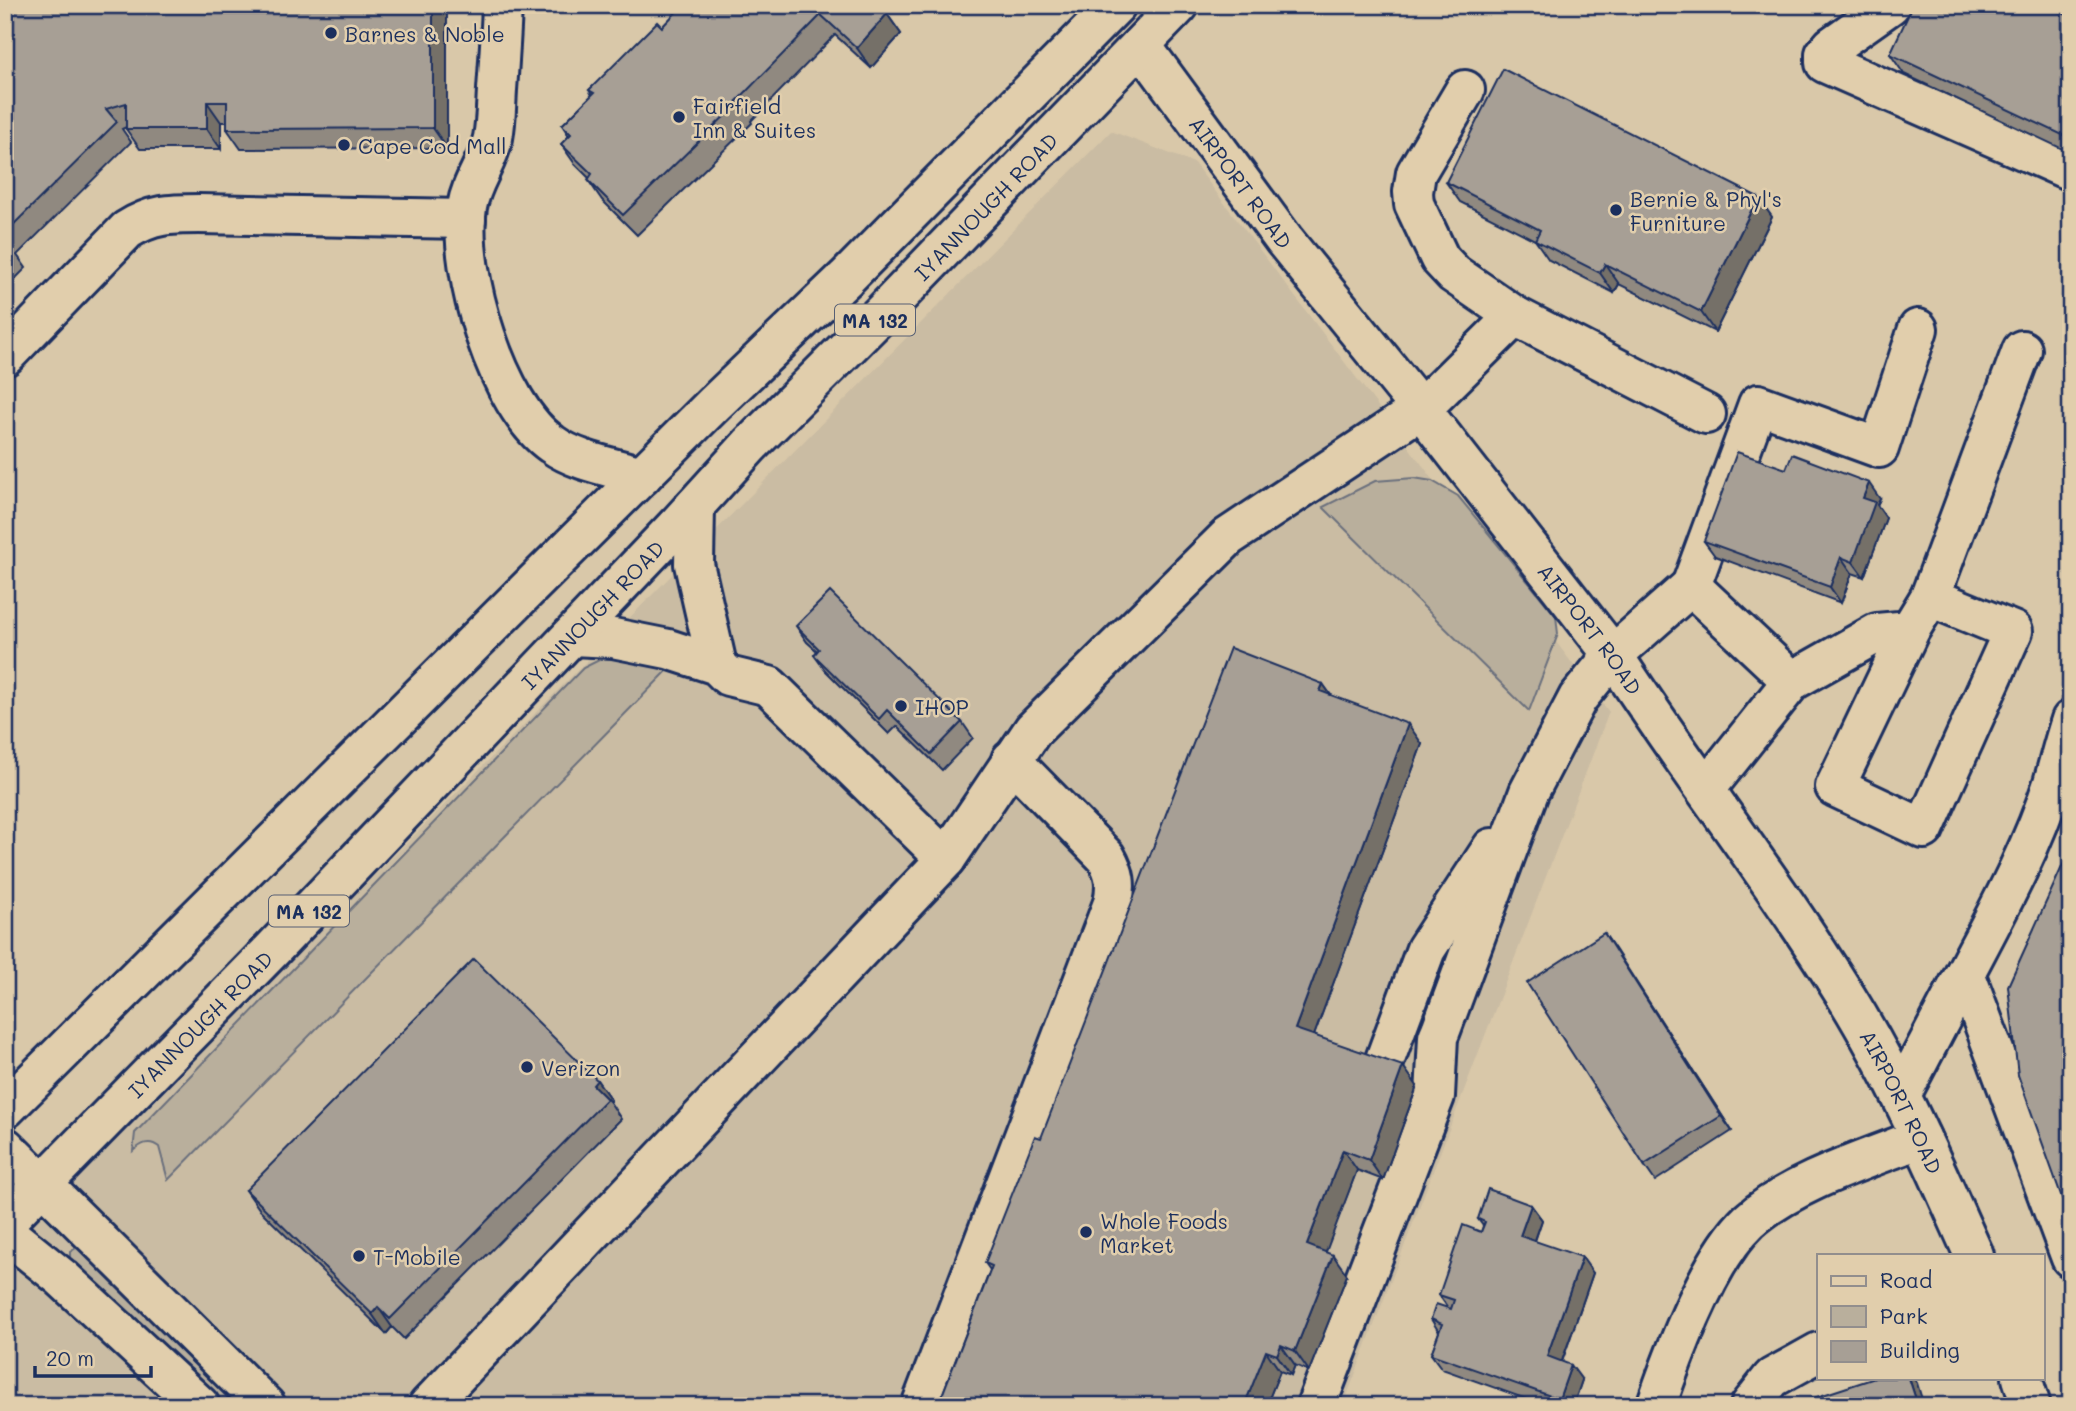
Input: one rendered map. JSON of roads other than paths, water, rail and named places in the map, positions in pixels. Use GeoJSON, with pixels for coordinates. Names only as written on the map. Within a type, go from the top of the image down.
{"type":"FeatureCollection","features":[{"type":"Feature","properties":{"kind":"main road"},"geometry":{"type":"LineString","coordinates":[[502,5],[493,140],[473,183],[466,219],[466,249],[481,321],[516,404],[537,432],[577,457],[642,476]]}},
{"type":"Feature","properties":{"kind":"main road","name":"MA 132"},"geometry":{"type":"LineString","coordinates":[[5,1109],[642,476],[846,278],[1116,5]]}},
{"type":"Feature","properties":{"kind":"main road","name":"IYANNOUGH ROAD"},"geometry":{"type":"LineString","coordinates":[[5,1222],[572,636],[750,445],[884,311],[1179,5]]}},
{"type":"Feature","properties":{"kind":"main road"},"geometry":{"type":"LineString","coordinates":[[1890,5],[1832,46],[1825,54],[1825,63],[2071,171]]}},
{"type":"Feature","properties":{"kind":"main road","name":"AIRPORT ROAD"},"geometry":{"type":"LineString","coordinates":[[1141,45],[1284,240],[1421,409],[1613,655],[1770,881],[1848,999],[1922,1138],[1975,1254]]}},
{"type":"Feature","properties":{"kind":"main road"},"geometry":{"type":"LineString","coordinates":[[1465,90],[1416,173],[1413,192],[1414,204],[1440,260],[1454,274],[1515,316],[1706,414]]}},
{"type":"Feature","properties":{"kind":"main road"},"geometry":{"type":"LineString","coordinates":[[5,356],[127,230],[143,219],[199,214],[466,219]]}},
{"type":"Feature","properties":{"kind":"main road"},"geometry":{"type":"LineString","coordinates":[[428,1406],[946,859],[1033,730],[1228,537],[1421,409],[1515,316]]}},
{"type":"Feature","properties":{"kind":"main road"},"geometry":{"type":"LineString","coordinates":[[1380,1073],[1426,949],[1529,792],[1578,698],[1613,655],[1691,586],[1758,404],[1879,448],[1918,329]]}},
{"type":"Feature","properties":{"kind":"main road"},"geometry":{"type":"LineString","coordinates":[[1930,597],[2013,631],[1924,829],[1835,787],[1910,630],[1930,597],[2022,350]]}},
{"type":"Feature","properties":{"kind":"main road"},"geometry":{"type":"LineString","coordinates":[[695,506],[694,564],[717,665]]}},
{"type":"Feature","properties":{"kind":"main road"},"geometry":{"type":"LineString","coordinates":[[1691,586],[1792,681]]}},
{"type":"Feature","properties":{"kind":"main road"},"geometry":{"type":"LineString","coordinates":[[1706,789],[1792,681],[1877,633],[1910,630]]}},
{"type":"Feature","properties":{"kind":"main road"},"geometry":{"type":"LineString","coordinates":[[572,636],[614,638],[668,649],[717,665],[728,676],[769,686],[946,859]]}},
{"type":"Feature","properties":{"kind":"main road"},"geometry":{"type":"LineString","coordinates":[[1900,1094],[1991,925],[2031,839],[2068,739]]}},
{"type":"Feature","properties":{"kind":"main road"},"geometry":{"type":"LineString","coordinates":[[921,1406],[1113,903],[1116,887],[1114,871],[1106,857],[1011,760]]}},
{"type":"Feature","properties":{"kind":"main road"},"geometry":{"type":"LineString","coordinates":[[1316,1406],[1435,1096],[1438,1037],[1529,792]]}},
{"type":"Feature","properties":{"kind":"main road"},"geometry":{"type":"LineString","coordinates":[[1965,973],[2071,1258]]}},
{"type":"Feature","properties":{"kind":"main road"},"geometry":{"type":"LineString","coordinates":[[1656,1406],[1679,1345],[1717,1264],[1747,1223],[1794,1191],[1835,1171],[1922,1138]]}},
{"type":"Feature","properties":{"kind":"main road"},"geometry":{"type":"LineString","coordinates":[[5,1147],[265,1406]]}},
{"type":"Feature","properties":{"kind":"main road"},"geometry":{"type":"LineString","coordinates":[[5,1232],[62,1278],[200,1406]]}},
{"type":"Feature","properties":{"kind":"main road"},"geometry":{"type":"LineString","coordinates":[[1751,1406],[1772,1378],[1817,1353]]}},
{"type":"Feature","properties":{"kind":"main road"},"geometry":{"type":"LineString","coordinates":[[2023,1380],[2031,1406]]}},
{"type":"Feature","properties":{"kind":"place","name":"Barnes & Noble"},"geometry":{"type":"Point","coordinates":[331,33]}},
{"type":"Feature","properties":{"kind":"place","name":"Fairfield Inn & Suites"},"geometry":{"type":"Point","coordinates":[679,117]}},
{"type":"Feature","properties":{"kind":"place","name":"Cape Cod Mall"},"geometry":{"type":"Point","coordinates":[344,145]}},
{"type":"Feature","properties":{"kind":"place","name":"Bernie & Phyl's Furniture"},"geometry":{"type":"Point","coordinates":[1616,210]}},
{"type":"Feature","properties":{"kind":"place","name":"IHOP"},"geometry":{"type":"Point","coordinates":[901,706]}},
{"type":"Feature","properties":{"kind":"place","name":"Verizon"},"geometry":{"type":"Point","coordinates":[527,1067]}},
{"type":"Feature","properties":{"kind":"place","name":"Whole Foods Market"},"geometry":{"type":"Point","coordinates":[1086,1232]}},
{"type":"Feature","properties":{"kind":"place","name":"T-Mobile"},"geometry":{"type":"Point","coordinates":[359,1256]}}]}
